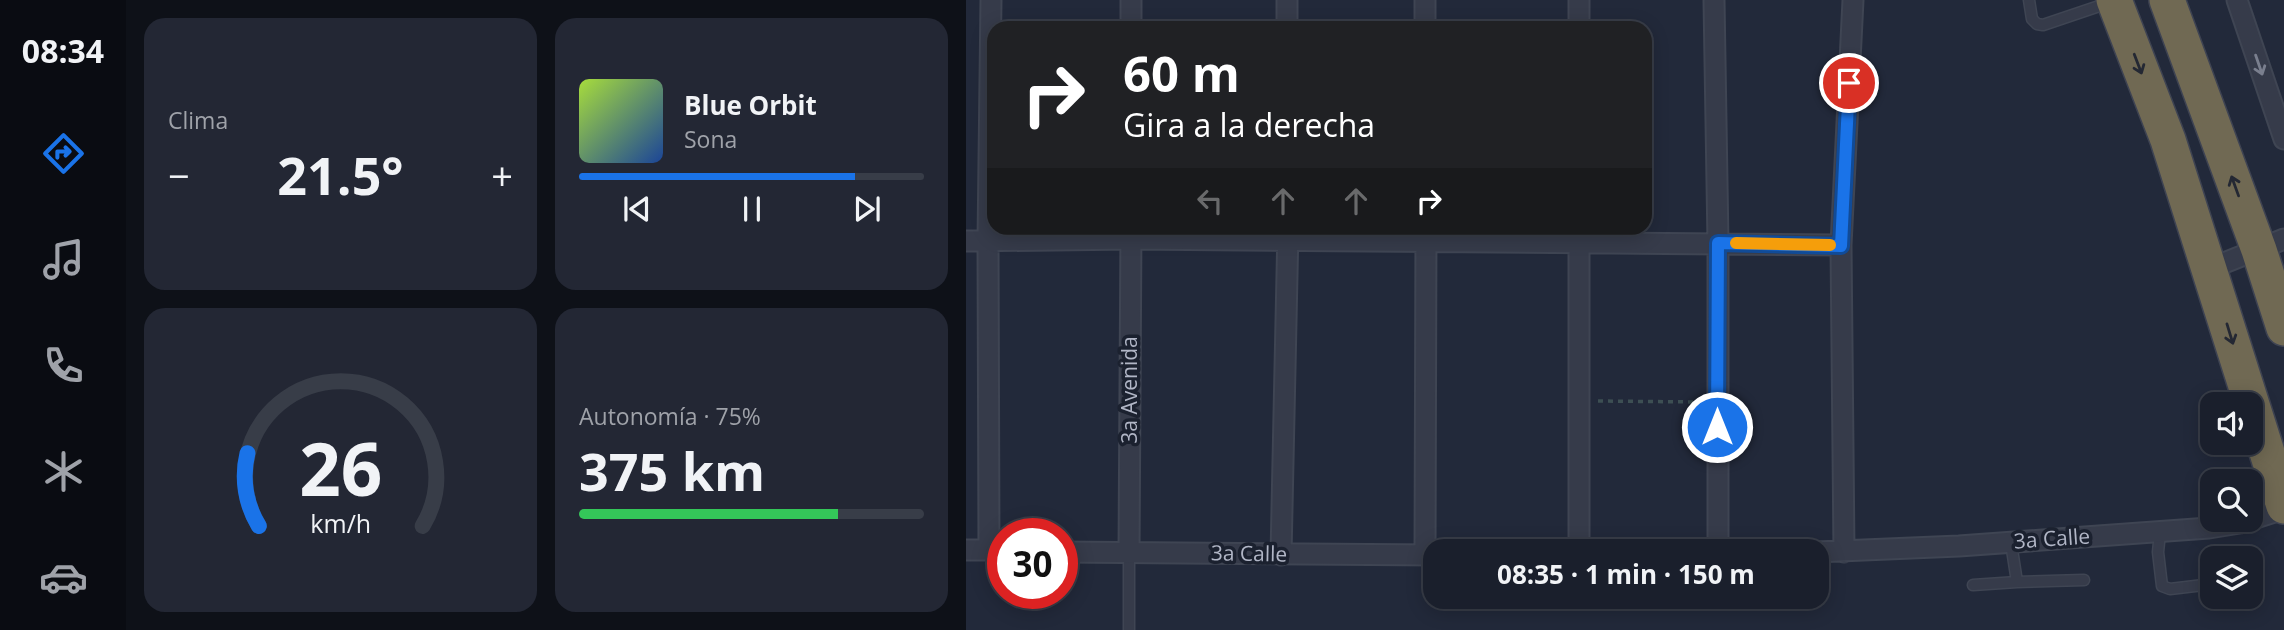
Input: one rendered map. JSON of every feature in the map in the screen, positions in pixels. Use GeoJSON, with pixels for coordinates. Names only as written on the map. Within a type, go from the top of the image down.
{"type":"FeatureCollection","features":[{"type":"Feature","properties":{"kind":"highway"},"geometry":{"type":"LineString","coordinates":[[2167,0],[2271,245],[2284,328]]}},
{"type":"Feature","properties":{"kind":"highway"},"geometry":{"type":"LineString","coordinates":[[2114,1],[2168,140],[2284,507]]}},
{"type":"Feature","properties":{"kind":"street"},"geometry":{"type":"LineString","coordinates":[[991,0],[991,21]]}},
{"type":"Feature","properties":{"kind":"street"},"geometry":{"type":"LineString","coordinates":[[1131,21],[1132,0]]}},
{"type":"Feature","properties":{"kind":"street"},"geometry":{"type":"LineString","coordinates":[[1287,0],[1287,21]]}},
{"type":"Feature","properties":{"kind":"street"},"geometry":{"type":"LineString","coordinates":[[1425,0],[1425,21]]}},
{"type":"Feature","properties":{"kind":"street"},"geometry":{"type":"LineString","coordinates":[[1579,0],[1579,21]]}},
{"type":"Feature","properties":{"kind":"street"},"geometry":{"type":"LineString","coordinates":[[1714,0],[1718,243],[1718,539]]}},
{"type":"Feature","properties":{"kind":"street"},"geometry":{"type":"LineString","coordinates":[[1844,552],[1841,246],[1853,0]]}},
{"type":"Feature","properties":{"kind":"street"},"geometry":{"type":"LineString","coordinates":[[2240,1],[2280,115],[2284,139]]}},
{"type":"Feature","properties":{"kind":"street"},"geometry":{"type":"LineString","coordinates":[[988,235],[995,518]]}},
{"type":"Feature","properties":{"kind":"street"},"geometry":{"type":"LineString","coordinates":[[966,241],[1095,235]]}},
{"type":"Feature","properties":{"kind":"street","name":"3a Avenida"},"geometry":{"type":"LineString","coordinates":[[1129,553],[1131,235]]}},
{"type":"Feature","properties":{"kind":"street"},"geometry":{"type":"LineString","coordinates":[[1281,555],[1288,235],[1579,235],[1718,243],[1841,246]]}},
{"type":"Feature","properties":{"kind":"street"},"geometry":{"type":"LineString","coordinates":[[1426,235],[1430,539]]}},
{"type":"Feature","properties":{"kind":"street"},"geometry":{"type":"LineString","coordinates":[[1579,235],[1579,539]]}},
{"type":"Feature","properties":{"kind":"street"},"geometry":{"type":"LineString","coordinates":[[2210,268],[2271,245]]}},
{"type":"Feature","properties":{"kind":"street","name":"3a Calle"},"geometry":{"type":"LineString","coordinates":[[1829,552],[2160,533],[2240,523],[2284,507]]}},
{"type":"Feature","properties":{"kind":"street"},"geometry":{"type":"LineString","coordinates":[[966,550],[987,550]]}},
{"type":"Feature","properties":{"kind":"street","name":"3a Calle"},"geometry":{"type":"LineString","coordinates":[[1078,552],[1423,555]]}},
{"type":"Feature","properties":{"kind":"lane"},"geometry":{"type":"LineString","coordinates":[[2029,0],[2032,19],[2043,25],[2114,1]]}},
{"type":"Feature","properties":{"kind":"lane"},"geometry":{"type":"LineString","coordinates":[[2160,533],[2158,552],[2162,586],[2170,589],[2200,585]]}},
{"type":"Feature","properties":{"kind":"lane"},"geometry":{"type":"LineString","coordinates":[[2011,543],[2017,582]]}},
{"type":"Feature","properties":{"kind":"lane"},"geometry":{"type":"LineString","coordinates":[[1129,553],[1129,630]]}},
{"type":"Feature","properties":{"kind":"lane"},"geometry":{"type":"LineString","coordinates":[[1973,585],[2084,580]]}},
{"type":"Feature","properties":{"kind":"path"},"geometry":{"type":"LineString","coordinates":[[1579,401],[1717,403]]}},
{"type":"Feature","properties":{"kind":"slow traffic"},"geometry":{"type":"LineString","coordinates":[[1736,243],[1830,245]]}},
{"type":"Feature","properties":{"kind":"route"},"geometry":{"type":"LineString","coordinates":[[1717,427],[1718,243],[1841,246],[1849,83]]}}]}
